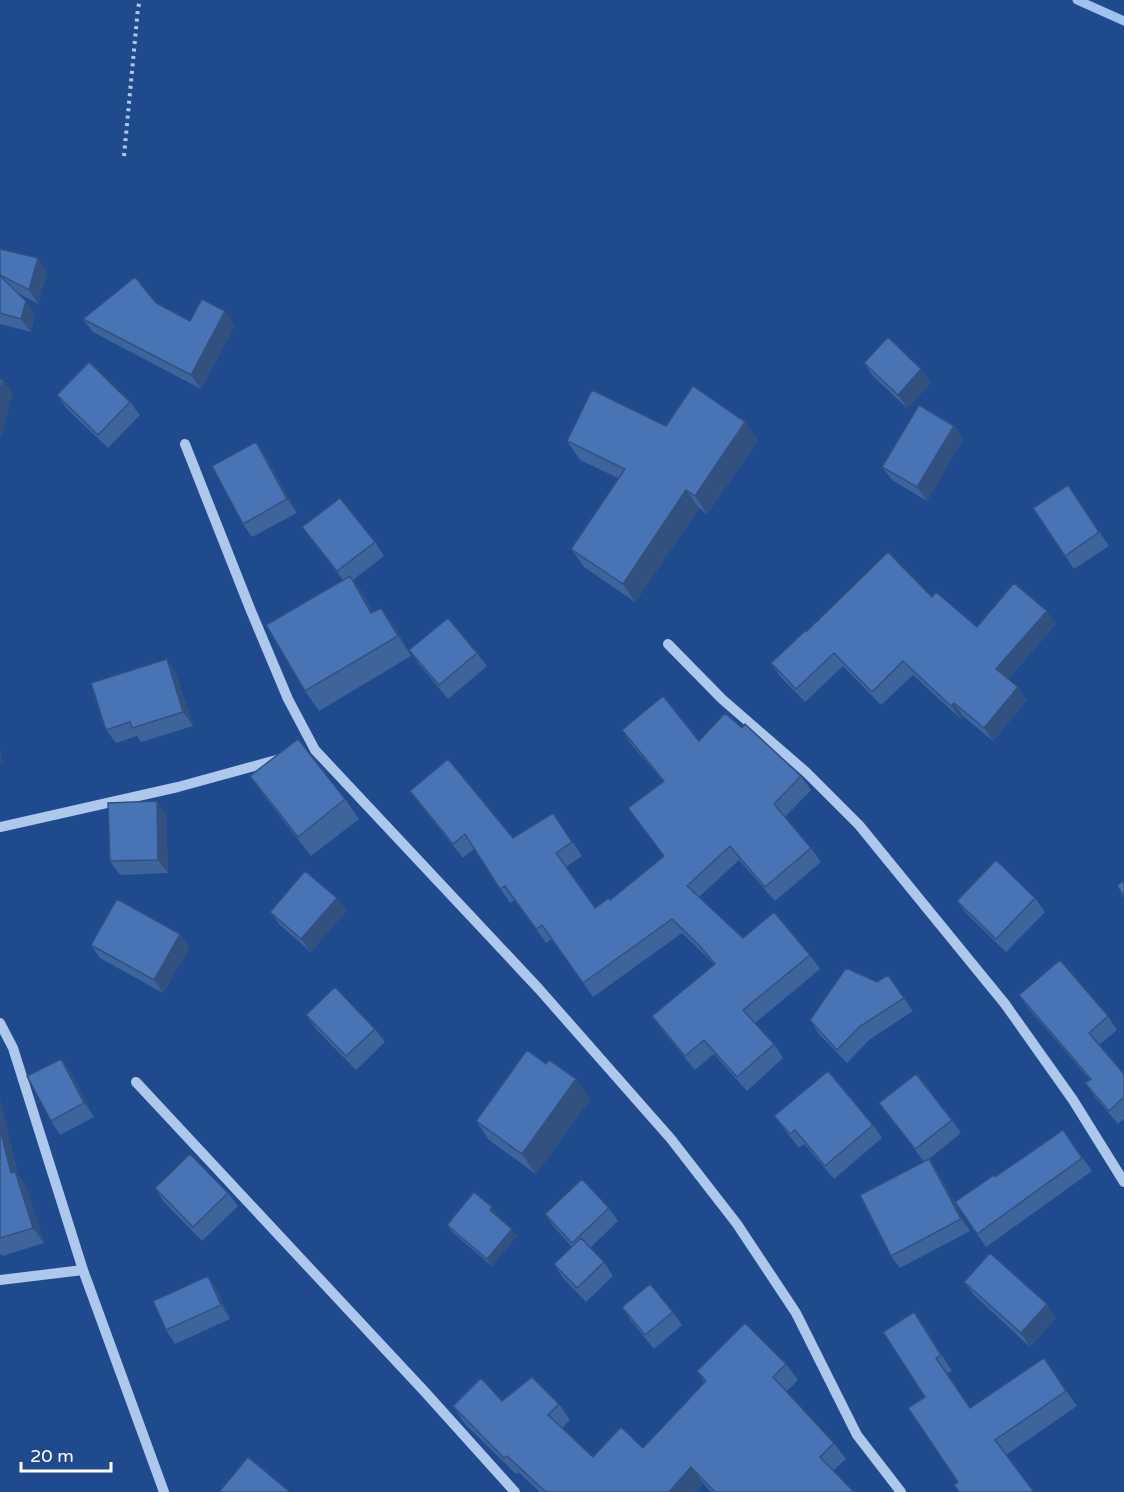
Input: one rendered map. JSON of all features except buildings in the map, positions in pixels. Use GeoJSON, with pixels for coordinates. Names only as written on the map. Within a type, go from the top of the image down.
{"type":"FeatureCollection","features":[{"type":"Feature","properties":{"kind":"street"},"geometry":{"type":"LineString","coordinates":[[185,444],[288,699],[315,750],[539,989],[671,1139],[737,1224],[783,1293],[796,1313],[857,1435],[901,1492]]}},
{"type":"Feature","properties":{"kind":"street"},"geometry":{"type":"LineString","coordinates":[[668,644],[722,699],[806,772],[859,825],[1005,1004],[1073,1100],[1124,1182]]}},
{"type":"Feature","properties":{"kind":"street"},"geometry":{"type":"LineString","coordinates":[[304,753],[315,750]]}},
{"type":"Feature","properties":{"kind":"street"},"geometry":{"type":"LineString","coordinates":[[0,827],[178,787],[292,756]]}},
{"type":"Feature","properties":{"kind":"street"},"geometry":{"type":"LineString","coordinates":[[0,1023],[13,1048],[83,1270],[164,1492]]}},
{"type":"Feature","properties":{"kind":"street"},"geometry":{"type":"LineString","coordinates":[[136,1082],[515,1492]]}},
{"type":"Feature","properties":{"kind":"street"},"geometry":{"type":"LineString","coordinates":[[0,1280],[83,1270]]}},
{"type":"Feature","properties":{"kind":"path"},"geometry":{"type":"LineString","coordinates":[[124,156],[140,0]]}},
{"type":"Feature","properties":{"kind":"waterway"},"geometry":{"type":"LineString","coordinates":[[1077,0],[1124,21]]}}]}
